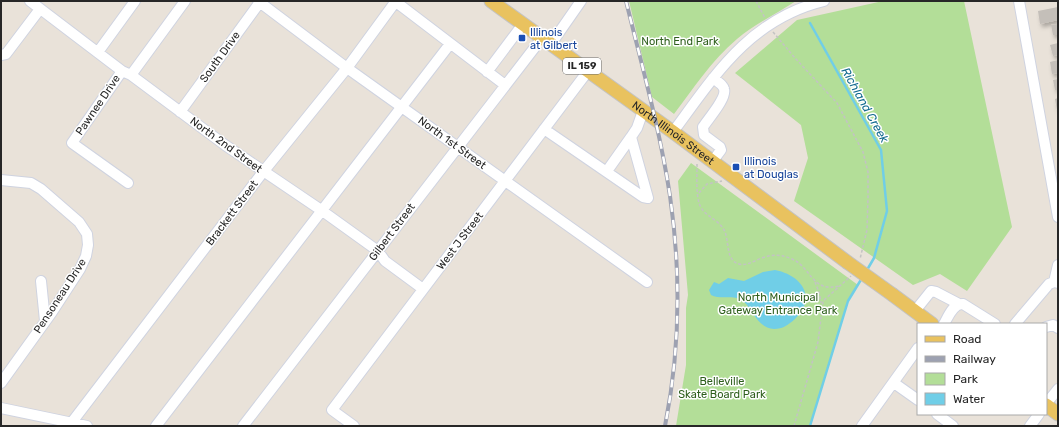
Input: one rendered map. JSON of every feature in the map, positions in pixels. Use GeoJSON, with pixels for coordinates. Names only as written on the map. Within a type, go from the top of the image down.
{"type":"FeatureCollection","features":[{"type":"Feature","properties":{"kind":"main road","name":"North Illinois Street"},"geometry":{"type":"LineString","coordinates":[[491,1],[735,178],[931,323]]}},
{"type":"Feature","properties":{"kind":"main road"},"geometry":{"type":"LineString","coordinates":[[1047,406],[1058,414]]}},
{"type":"Feature","properties":{"kind":"street","name":"North 2nd Street"},"geometry":{"type":"LineString","coordinates":[[30,1],[126,73],[263,172],[321,210],[378,251],[385,261],[423,289]]}},
{"type":"Feature","properties":{"kind":"street"},"geometry":{"type":"LineString","coordinates":[[98,52],[135,1]]}},
{"type":"Feature","properties":{"kind":"street"},"geometry":{"type":"LineString","coordinates":[[126,73],[186,1]]}},
{"type":"Feature","properties":{"kind":"street"},"geometry":{"type":"LineString","coordinates":[[396,1],[505,85]]}},
{"type":"Feature","properties":{"kind":"street","name":"Brackett Street"},"geometry":{"type":"LineString","coordinates":[[70,424],[263,172],[347,68],[396,1]]}},
{"type":"Feature","properties":{"kind":"street","name":"Gilbert Street"},"geometry":{"type":"LineString","coordinates":[[243,426],[505,85],[581,1]]}},
{"type":"Feature","properties":{"kind":"street"},"geometry":{"type":"LineString","coordinates":[[672,132],[713,78],[744,43],[769,25],[802,9],[824,1]]}},
{"type":"Feature","properties":{"kind":"street"},"geometry":{"type":"LineString","coordinates":[[1019,1],[1058,217]]}},
{"type":"Feature","properties":{"kind":"street","name":"North 1st Street"},"geometry":{"type":"LineString","coordinates":[[259,2],[504,182],[647,282]]}},
{"type":"Feature","properties":{"kind":"street","name":"South Drive"},"geometry":{"type":"LineString","coordinates":[[180,112],[259,2]]}},
{"type":"Feature","properties":{"kind":"street"},"geometry":{"type":"LineString","coordinates":[[1,55],[6,54],[14,46],[40,9]]}},
{"type":"Feature","properties":{"kind":"street"},"geometry":{"type":"LineString","coordinates":[[487,72],[523,24]]}},
{"type":"Feature","properties":{"kind":"street"},"geometry":{"type":"LineString","coordinates":[[156,426],[450,44]]}},
{"type":"Feature","properties":{"kind":"street","name":"West J Street"},"geometry":{"type":"LineString","coordinates":[[354,426],[332,410],[588,71]]}},
{"type":"Feature","properties":{"kind":"street","name":"Pawnee Drive"},"geometry":{"type":"LineString","coordinates":[[126,73],[72,143],[128,183]]}},
{"type":"Feature","properties":{"kind":"street"},"geometry":{"type":"LineString","coordinates":[[712,162],[721,150],[720,147],[704,135],[703,127],[724,96],[724,89],[722,85],[713,78]]}},
{"type":"Feature","properties":{"kind":"street"},"geometry":{"type":"LineString","coordinates":[[606,171],[637,128],[643,111]]}},
{"type":"Feature","properties":{"kind":"street"},"geometry":{"type":"LineString","coordinates":[[544,130],[643,197],[648,198],[631,137]]}},
{"type":"Feature","properties":{"kind":"street","name":"Pensoneau Drive"},"geometry":{"type":"LineString","coordinates":[[1,180],[31,183],[41,189],[79,222],[87,234],[87,250],[80,269],[45,321],[6,369],[1,383]]}},
{"type":"Feature","properties":{"kind":"street"},"geometry":{"type":"LineString","coordinates":[[1016,323],[1049,284],[1056,283],[1058,266]]}},
{"type":"Feature","properties":{"kind":"street"},"geometry":{"type":"LineString","coordinates":[[41,281],[45,321]]}},
{"type":"Feature","properties":{"kind":"street"},"geometry":{"type":"LineString","coordinates":[[915,311],[931,291],[959,304],[963,304],[993,323]]}},
{"type":"Feature","properties":{"kind":"street"},"geometry":{"type":"LineString","coordinates":[[945,323],[954,307],[959,304]]}},
{"type":"Feature","properties":{"kind":"street"},"geometry":{"type":"LineString","coordinates":[[1047,327],[1053,325],[1058,328]]}},
{"type":"Feature","properties":{"kind":"street"},"geometry":{"type":"LineString","coordinates":[[862,426],[917,349]]}},
{"type":"Feature","properties":{"kind":"street"},"geometry":{"type":"LineString","coordinates":[[894,383],[917,399]]}},
{"type":"Feature","properties":{"kind":"street"},"geometry":{"type":"LineString","coordinates":[[1047,404],[1058,389]]}},
{"type":"Feature","properties":{"kind":"street"},"geometry":{"type":"LineString","coordinates":[[1,408],[70,424],[87,426]]}},
{"type":"Feature","properties":{"kind":"street"},"geometry":{"type":"LineString","coordinates":[[938,415],[953,426]]}},
{"type":"Feature","properties":{"kind":"street"},"geometry":{"type":"LineString","coordinates":[[1030,426],[1038,415]]}},
{"type":"Feature","properties":{"kind":"path"},"geometry":{"type":"LineString","coordinates":[[756,1],[769,25],[787,49],[837,103],[864,158],[868,172],[867,230],[860,259]]}},
{"type":"Feature","properties":{"kind":"path"},"geometry":{"type":"LineString","coordinates":[[697,166],[698,195],[700,205],[704,212],[725,231],[729,253],[732,260],[736,263],[744,265],[772,255],[785,256],[796,261],[814,281],[819,292],[822,305],[822,322],[818,342],[794,426]]}},
{"type":"Feature","properties":{"kind":"path"},"geometry":{"type":"LineString","coordinates":[[698,195],[702,188],[707,184],[735,178]]}},
{"type":"Feature","properties":{"kind":"path"},"geometry":{"type":"LineString","coordinates":[[822,305],[827,296],[853,274]]}},
{"type":"Feature","properties":{"kind":"path"},"geometry":{"type":"LineString","coordinates":[[814,281],[828,287],[841,285]]}},
{"type":"Feature","properties":{"kind":"green space","name":"North End Park"},"geometry":{"type":"Polygon","coordinates":[[[629,1],[796,1],[751,29],[728,47],[703,75],[674,114],[652,97],[629,1]]]}},
{"type":"Feature","properties":{"kind":"green space"},"geometry":{"type":"Polygon","coordinates":[[[883,1],[964,1],[1012,227],[967,291],[940,274],[913,285],[794,201],[808,158],[801,125],[735,73],[797,20],[883,1]]]}},
{"type":"Feature","properties":{"kind":"green space","name":"North Municipal Gateway Entrance Park"},"geometry":{"type":"Polygon","coordinates":[[[691,163],[858,285],[848,301],[810,426],[676,426],[686,365],[686,308],[688,295],[678,181],[691,163]]]}},
{"type":"Feature","properties":{"kind":"water"},"geometry":{"type":"Polygon","coordinates":[[[775,270],[792,277],[799,282],[806,295],[802,311],[795,319],[780,328],[768,328],[756,318],[743,301],[731,297],[711,295],[709,290],[714,282],[719,284],[728,278],[744,281],[763,272],[775,270]]]}},
{"type":"Feature","properties":{"kind":"building"},"geometry":{"type":"Polygon","coordinates":[[[1058,7],[1058,20],[1040,24],[1038,11],[1058,7]]]}},
{"type":"Feature","properties":{"kind":"building"},"geometry":{"type":"Polygon","coordinates":[[[1058,24],[1058,35],[1053,35],[1051,25],[1058,24]]]}},
{"type":"Feature","properties":{"kind":"building"},"geometry":{"type":"Polygon","coordinates":[[[1058,43],[1058,55],[1053,56],[1050,45],[1058,43]]]}},
{"type":"Feature","properties":{"kind":"building"},"geometry":{"type":"Polygon","coordinates":[[[1058,60],[1058,73],[1052,74],[1050,62],[1058,60]]]}},
{"type":"Feature","properties":{"kind":"building"},"geometry":{"type":"Polygon","coordinates":[[[1058,79],[1058,90],[1055,90],[1053,80],[1058,79]]]}},
{"type":"Feature","properties":{"kind":"building"},"geometry":{"type":"Polygon","coordinates":[[[1058,98],[1058,110],[1057,110],[1055,99],[1058,98]]]}},
{"type":"Feature","properties":{"kind":"waterway","name":"Richland Creek"},"geometry":{"type":"LineString","coordinates":[[810,23],[881,150],[887,211],[874,258],[867,270]]}},
{"type":"Feature","properties":{"kind":"waterway","name":"Richland Creek"},"geometry":{"type":"LineString","coordinates":[[810,426],[848,301],[862,278]]}},
{"type":"Feature","properties":{"kind":"railway"},"geometry":{"type":"LineString","coordinates":[[626,1],[661,147],[674,225],[677,282],[676,340],[674,369],[665,426]]}},
{"type":"Feature","properties":{"kind":"place","name":"Illinois at Gilbert"},"geometry":{"type":"Point","coordinates":[522,38]}},
{"type":"Feature","properties":{"kind":"place","name":"Illinois at Douglas"},"geometry":{"type":"Point","coordinates":[736,167]}},
{"type":"Feature","properties":{"kind":"park label","name":"Belleville Skate Board Park"},"geometry":{"type":"Point","coordinates":[722,387]}}]}
